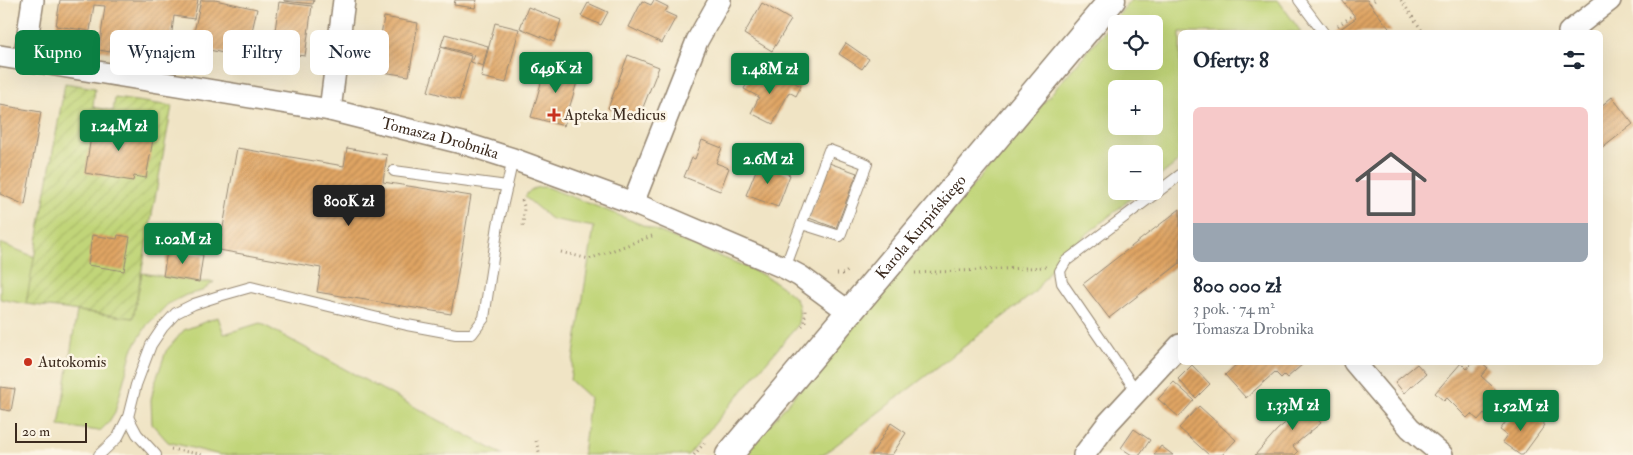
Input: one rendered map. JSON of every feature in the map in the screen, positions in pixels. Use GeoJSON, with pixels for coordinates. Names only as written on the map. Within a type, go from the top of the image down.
{"type":"FeatureCollection","features":[{"type":"Feature","properties":{"kind":"street"},"geometry":{"type":"LineString","coordinates":[[28,30],[33,0]]}},
{"type":"Feature","properties":{"kind":"street"},"geometry":{"type":"LineString","coordinates":[[330,110],[344,0]]}},
{"type":"Feature","properties":{"kind":"street"},"geometry":{"type":"LineString","coordinates":[[634,203],[697,41],[720,0]]}},
{"type":"Feature","properties":{"kind":"street","name":"Karola Kurpińskiego"},"geometry":{"type":"LineString","coordinates":[[729,455],[1112,0]]}},
{"type":"Feature","properties":{"kind":"street"},"geometry":{"type":"LineString","coordinates":[[1571,30],[1610,0]]}},
{"type":"Feature","properties":{"kind":"street","name":"Tomasza Drobnika"},"geometry":{"type":"LineString","coordinates":[[0,56],[15,58]]}},
{"type":"Feature","properties":{"kind":"street","name":"Tomasza Drobnika"},"geometry":{"type":"LineString","coordinates":[[100,72],[330,110],[466,144],[513,159],[634,203],[785,268],[800,276],[849,312]]}},
{"type":"Feature","properties":{"kind":"street"},"geometry":{"type":"LineString","coordinates":[[1084,455],[1108,423],[1178,347]]}},
{"type":"Feature","properties":{"kind":"street"},"geometry":{"type":"LineString","coordinates":[[1357,365],[1410,428],[1442,455]]}},
{"type":"Feature","properties":{"kind":"lane"},"geometry":{"type":"LineString","coordinates":[[1299,0],[1322,30]]}},
{"type":"Feature","properties":{"kind":"lane"},"geometry":{"type":"LineString","coordinates":[[785,268],[829,150],[867,164],[840,236],[802,224]]}},
{"type":"Feature","properties":{"kind":"lane"},"geometry":{"type":"LineString","coordinates":[[99,455],[118,436],[128,417],[136,385],[150,345],[176,313],[194,304],[251,287],[407,325],[456,334],[472,334],[484,318],[498,225],[513,159]]}},
{"type":"Feature","properties":{"kind":"lane"},"geometry":{"type":"LineString","coordinates":[[394,171],[507,186]]}},
{"type":"Feature","properties":{"kind":"lane"},"geometry":{"type":"LineString","coordinates":[[1137,392],[1062,283],[1060,271],[1066,261],[1178,177]]}},
{"type":"Feature","properties":{"kind":"lane"},"geometry":{"type":"LineString","coordinates":[[128,417],[137,434],[156,455]]}},
{"type":"Feature","properties":{"kind":"path"},"geometry":{"type":"LineString","coordinates":[[1370,4],[1375,0]]}},
{"type":"Feature","properties":{"kind":"path"},"geometry":{"type":"LineString","coordinates":[[1401,0],[1422,30]]}},
{"type":"Feature","properties":{"kind":"path"},"geometry":{"type":"LineString","coordinates":[[1337,26],[1353,15]]}},
{"type":"Feature","properties":{"kind":"path"},"geometry":{"type":"LineString","coordinates":[[561,252],[589,259],[656,235]]}},
{"type":"Feature","properties":{"kind":"path"},"geometry":{"type":"LineString","coordinates":[[798,333],[805,321],[805,308],[802,302]]}},
{"type":"Feature","properties":{"kind":"path"},"geometry":{"type":"LineString","coordinates":[[694,455],[712,434]]}},
{"type":"Feature","properties":{"kind":"path"},"geometry":{"type":"LineString","coordinates":[[536,441],[540,455]]}},
{"type":"Feature","properties":{"kind":"green space"},"geometry":{"type":"Polygon","coordinates":[[[1131,0],[1278,0],[1300,30],[1178,30],[1178,162],[1163,174],[1163,145],[1108,145],[1108,200],[1129,200],[1060,256],[1034,293],[823,455],[744,455],[1108,27],[1108,70],[1163,70],[1163,15],[1118,15],[1131,0]]]}},
{"type":"Feature","properties":{"kind":"green space"},"geometry":{"type":"Polygon","coordinates":[[[65,83],[95,88],[93,107],[113,111],[115,98],[172,106],[133,318],[26,304],[65,83]]]}},
{"type":"Feature","properties":{"kind":"green space"},"geometry":{"type":"Polygon","coordinates":[[[546,187],[749,268],[773,281],[796,300],[799,311],[797,326],[688,455],[583,455],[590,398],[570,380],[594,227],[551,219],[525,197],[534,189],[546,187]]]}},
{"type":"Feature","properties":{"kind":"green space"},"geometry":{"type":"Polygon","coordinates":[[[0,243],[35,257],[26,304],[0,299],[0,243]]]}},
{"type":"Feature","properties":{"kind":"green space"},"geometry":{"type":"Polygon","coordinates":[[[142,273],[199,282],[214,282],[202,291],[186,295],[168,304],[147,325],[132,350],[115,412],[100,431],[59,426],[77,311],[133,318],[142,273]]]}},
{"type":"Feature","properties":{"kind":"green space"},"geometry":{"type":"Polygon","coordinates":[[[218,317],[224,334],[260,323],[503,455],[220,455],[168,442],[152,424],[151,400],[166,351],[184,330],[218,317]]]}},
{"type":"Feature","properties":{"kind":"building"},"geometry":{"type":"Polygon","coordinates":[[[60,0],[198,0],[194,19],[174,16],[172,30],[110,30],[110,52],[100,50],[105,6],[94,5],[90,30],[56,26],[60,0]]]}},
{"type":"Feature","properties":{"kind":"building"},"geometry":{"type":"Polygon","coordinates":[[[201,0],[215,0],[257,9],[252,30],[223,30],[223,53],[213,51],[213,30],[194,30],[201,0]]]}},
{"type":"Feature","properties":{"kind":"building"},"geometry":{"type":"Polygon","coordinates":[[[284,0],[314,0],[313,4],[284,0]]]}},
{"type":"Feature","properties":{"kind":"building"},"geometry":{"type":"Polygon","coordinates":[[[455,0],[477,0],[475,8],[454,5],[455,0]]]}},
{"type":"Feature","properties":{"kind":"building"},"geometry":{"type":"Polygon","coordinates":[[[654,0],[668,7],[665,12],[676,17],[662,43],[629,27],[642,1],[651,5],[654,0]]]}},
{"type":"Feature","properties":{"kind":"building"},"geometry":{"type":"Polygon","coordinates":[[[1342,0],[1367,0],[1390,30],[1339,30],[1356,18],[1342,0]]]}},
{"type":"Feature","properties":{"kind":"building"},"geometry":{"type":"Polygon","coordinates":[[[279,2],[312,6],[305,56],[300,55],[300,30],[275,30],[279,2]]]}},
{"type":"Feature","properties":{"kind":"building"},"geometry":{"type":"Polygon","coordinates":[[[588,3],[608,12],[601,25],[581,16],[588,3]]]}},
{"type":"Feature","properties":{"kind":"building"},"geometry":{"type":"Polygon","coordinates":[[[762,3],[791,20],[772,51],[744,34],[762,3]]]}},
{"type":"Feature","properties":{"kind":"building"},"geometry":{"type":"Polygon","coordinates":[[[528,7],[561,20],[554,42],[520,28],[528,7]]]}},
{"type":"Feature","properties":{"kind":"building"},"geometry":{"type":"Polygon","coordinates":[[[384,17],[418,23],[409,76],[389,73],[389,30],[382,30],[384,17]]]}},
{"type":"Feature","properties":{"kind":"building"},"geometry":{"type":"Polygon","coordinates":[[[495,23],[519,29],[506,83],[481,77],[495,23]]]}},
{"type":"Feature","properties":{"kind":"building"},"geometry":{"type":"Polygon","coordinates":[[[445,34],[488,46],[483,66],[471,62],[474,55],[441,46],[445,34]]]}},
{"type":"Feature","properties":{"kind":"building"},"geometry":{"type":"Polygon","coordinates":[[[846,43],[869,59],[862,69],[839,54],[846,43]]]}},
{"type":"Feature","properties":{"kind":"building"},"geometry":{"type":"Polygon","coordinates":[[[441,47],[471,56],[459,100],[428,91],[441,47]]]}},
{"type":"Feature","properties":{"kind":"building"},"geometry":{"type":"Polygon","coordinates":[[[628,55],[659,67],[638,120],[608,108],[628,55]]]}},
{"type":"Feature","properties":{"kind":"building"},"geometry":{"type":"Polygon","coordinates":[[[547,63],[580,72],[564,126],[531,117],[547,63]]]}},
{"type":"Feature","properties":{"kind":"building"},"geometry":{"type":"Polygon","coordinates":[[[752,73],[774,84],[778,74],[801,86],[796,96],[789,92],[773,124],[751,113],[759,97],[744,89],[752,73]]]}},
{"type":"Feature","properties":{"kind":"building"},"geometry":{"type":"Polygon","coordinates":[[[1612,97],[1633,124],[1603,148],[1603,104],[1612,97]]]}},
{"type":"Feature","properties":{"kind":"building"},"geometry":{"type":"Polygon","coordinates":[[[0,105],[41,112],[25,205],[0,194],[0,105]]]}},
{"type":"Feature","properties":{"kind":"building"},"geometry":{"type":"Polygon","coordinates":[[[110,122],[143,128],[142,132],[154,134],[146,178],[134,176],[133,181],[85,173],[93,125],[110,128],[110,122]]]}},
{"type":"Feature","properties":{"kind":"building"},"geometry":{"type":"Polygon","coordinates":[[[702,140],[722,148],[716,163],[729,168],[720,191],[684,177],[692,158],[695,159],[702,140]]]}},
{"type":"Feature","properties":{"kind":"building"},"geometry":{"type":"Polygon","coordinates":[[[237,148],[344,166],[347,148],[387,155],[383,182],[471,196],[451,314],[317,292],[321,268],[219,250],[237,148]]]}},
{"type":"Feature","properties":{"kind":"building"},"geometry":{"type":"Polygon","coordinates":[[[759,163],[790,175],[778,207],[746,195],[759,163]]]}},
{"type":"Feature","properties":{"kind":"building"},"geometry":{"type":"Polygon","coordinates":[[[829,163],[857,173],[836,228],[809,218],[829,163]]]}},
{"type":"Feature","properties":{"kind":"building"},"geometry":{"type":"Polygon","coordinates":[[[1178,211],[1178,265],[1109,318],[1083,284],[1178,211]]]}},
{"type":"Feature","properties":{"kind":"building"},"geometry":{"type":"Polygon","coordinates":[[[92,235],[117,239],[118,235],[130,237],[124,271],[88,265],[92,235]]]}},
{"type":"Feature","properties":{"kind":"building"},"geometry":{"type":"Polygon","coordinates":[[[168,245],[180,247],[179,251],[203,255],[199,282],[163,276],[168,245]]]}},
{"type":"Feature","properties":{"kind":"building"},"geometry":{"type":"Polygon","coordinates":[[[1192,365],[1210,384],[1196,398],[1178,379],[1192,365]]]}},
{"type":"Feature","properties":{"kind":"building"},"geometry":{"type":"Polygon","coordinates":[[[1236,365],[1302,365],[1287,378],[1284,375],[1281,378],[1275,372],[1246,398],[1225,375],[1236,365]]]}},
{"type":"Feature","properties":{"kind":"building"},"geometry":{"type":"Polygon","coordinates":[[[1416,365],[1426,374],[1404,393],[1395,382],[1416,365]]]}},
{"type":"Feature","properties":{"kind":"building"},"geometry":{"type":"Polygon","coordinates":[[[1459,365],[1463,365],[1467,369],[1470,365],[1484,365],[1488,368],[1481,376],[1504,397],[1487,416],[1484,413],[1478,420],[1471,414],[1467,418],[1447,398],[1444,401],[1435,393],[1459,365]]]}},
{"type":"Feature","properties":{"kind":"building"},"geometry":{"type":"Polygon","coordinates":[[[1174,382],[1194,400],[1179,417],[1158,399],[1174,382]]]}},
{"type":"Feature","properties":{"kind":"building"},"geometry":{"type":"Polygon","coordinates":[[[0,387],[15,389],[11,411],[0,409],[0,387]]]}},
{"type":"Feature","properties":{"kind":"building"},"geometry":{"type":"Polygon","coordinates":[[[1316,397],[1324,406],[1314,416],[1321,423],[1293,446],[1298,452],[1295,455],[1255,455],[1277,430],[1316,397]]]}},
{"type":"Feature","properties":{"kind":"building"},"geometry":{"type":"Polygon","coordinates":[[[1199,406],[1236,440],[1222,455],[1209,455],[1179,428],[1199,406]]]}},
{"type":"Feature","properties":{"kind":"building"},"geometry":{"type":"Polygon","coordinates":[[[1523,410],[1545,425],[1523,455],[1520,455],[1502,442],[1507,435],[1500,430],[1511,415],[1517,419],[1523,410]]]}},
{"type":"Feature","properties":{"kind":"building"},"geometry":{"type":"Polygon","coordinates":[[[891,423],[906,433],[892,455],[871,455],[891,423]]]}},
{"type":"Feature","properties":{"kind":"building"},"geometry":{"type":"Polygon","coordinates":[[[1134,429],[1150,440],[1140,455],[1132,455],[1121,448],[1134,429]]]}},
{"type":"Feature","properties":{"kind":"building"},"geometry":{"type":"Polygon","coordinates":[[[1161,446],[1173,455],[1154,455],[1161,446]]]}},
{"type":"Feature","properties":{"kind":"place","name":"Apteka Medicus"},"geometry":{"type":"Point","coordinates":[554,115]}},
{"type":"Feature","properties":{"kind":"place","name":"Autokomis"},"geometry":{"type":"Point","coordinates":[28,362]}}]}
